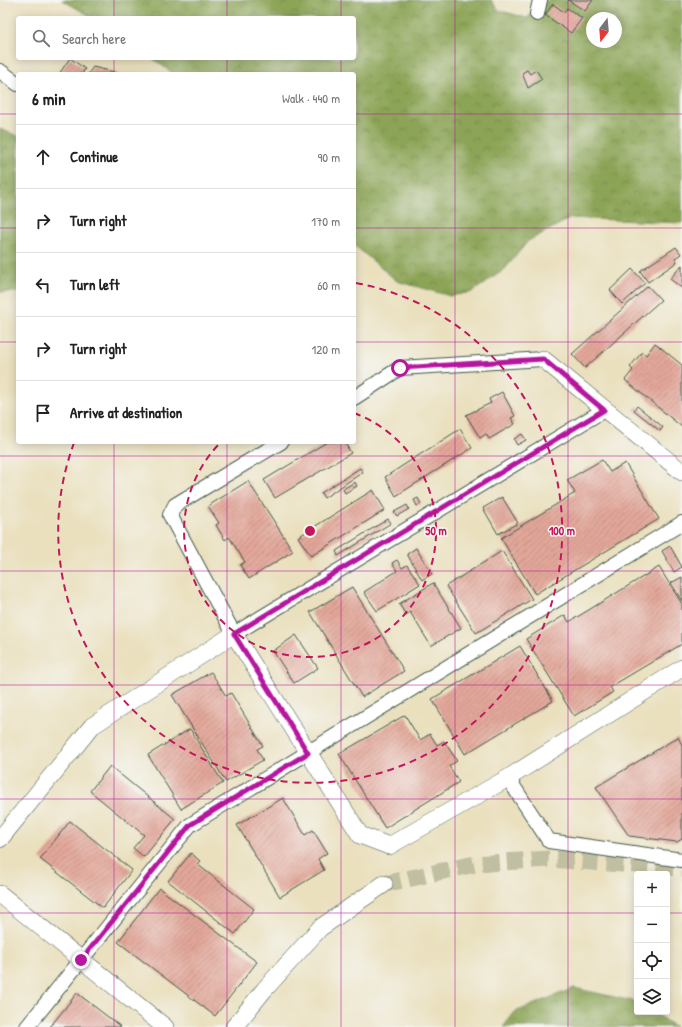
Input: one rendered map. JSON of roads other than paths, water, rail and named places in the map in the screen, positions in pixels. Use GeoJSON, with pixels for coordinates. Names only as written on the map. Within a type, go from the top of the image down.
{"type":"FeatureCollection","features":[{"type":"Feature","properties":{"kind":"street"},"geometry":{"type":"LineString","coordinates":[[0,71],[16,83]]}},
{"type":"Feature","properties":{"kind":"street"},"geometry":{"type":"LineString","coordinates":[[356,397],[400,368],[543,359],[682,472]]}},
{"type":"Feature","properties":{"kind":"street"},"geometry":{"type":"LineString","coordinates":[[0,839],[92,726],[234,634],[604,410]]}},
{"type":"Feature","properties":{"kind":"street"},"geometry":{"type":"LineString","coordinates":[[278,444],[175,505],[170,515],[234,634],[360,835],[389,846],[508,778],[682,668]]}},
{"type":"Feature","properties":{"kind":"street"},"geometry":{"type":"LineString","coordinates":[[28,1027],[190,825],[682,523]]}},
{"type":"Feature","properties":{"kind":"street"},"geometry":{"type":"LineString","coordinates":[[508,778],[549,842],[682,860]]}},
{"type":"Feature","properties":{"kind":"street"},"geometry":{"type":"LineString","coordinates":[[234,1027],[264,990],[320,928],[384,884]]}},
{"type":"Feature","properties":{"kind":"street"},"geometry":{"type":"LineString","coordinates":[[0,894],[165,1027]]}},
{"type":"Feature","properties":{"kind":"tunnel"},"geometry":{"type":"LineString","coordinates":[[384,884],[475,864],[548,859],[682,868]]}}]}
